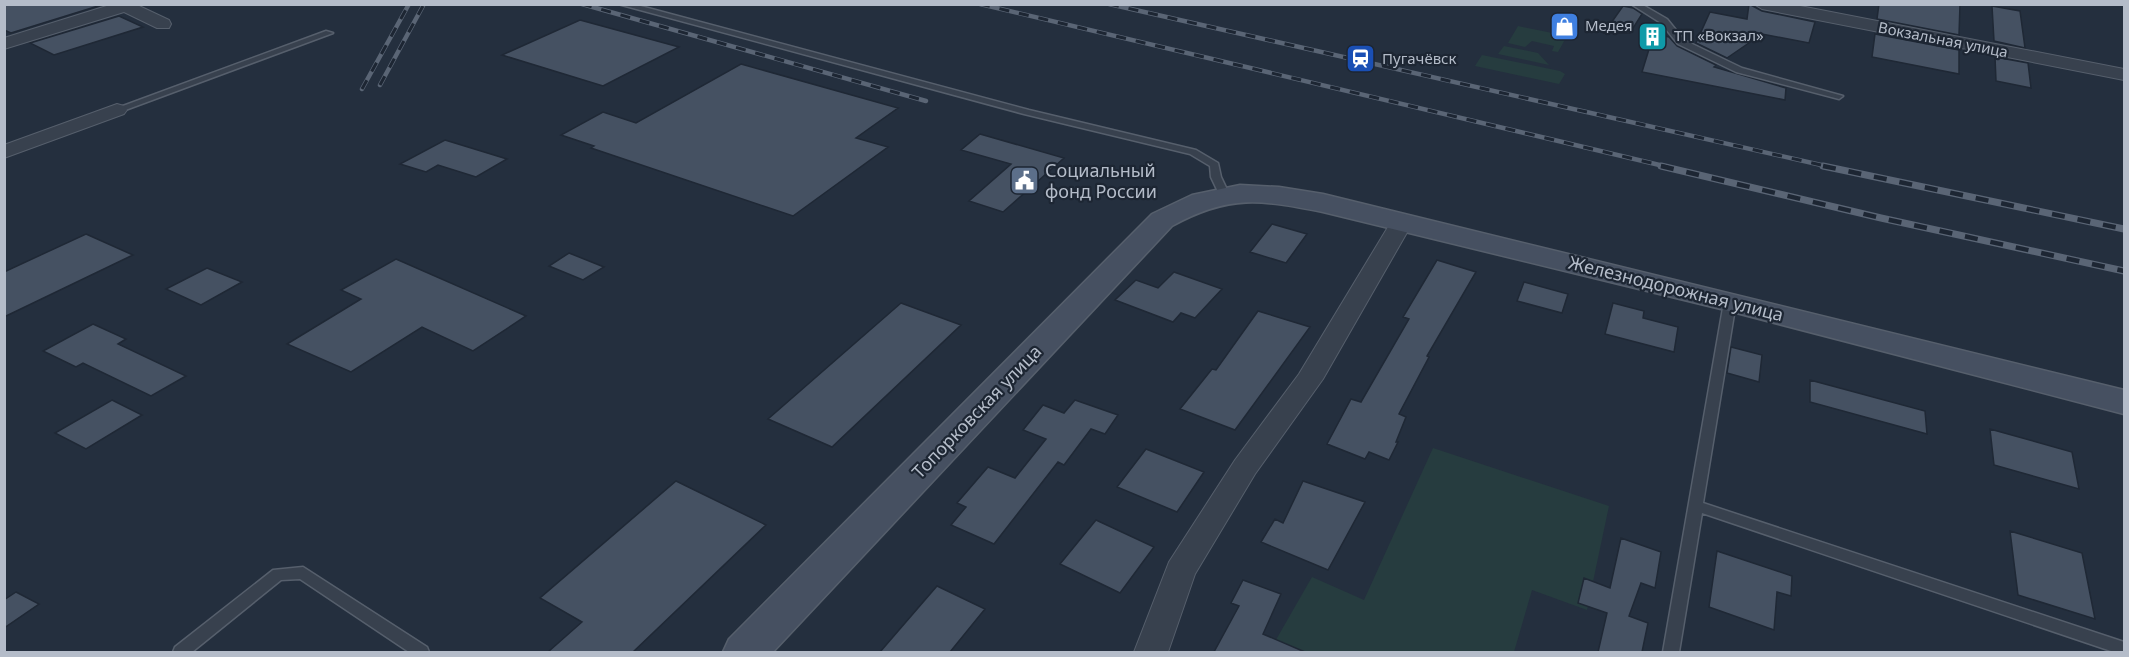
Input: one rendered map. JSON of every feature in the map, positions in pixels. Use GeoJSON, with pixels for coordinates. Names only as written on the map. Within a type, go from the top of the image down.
{"type":"FeatureCollection","features":[{"type":"Feature","properties":{"kind":"street","name":"Вокзальная улица"},"geometry":{"type":"LineString","coordinates":[[1762,4],[2124,75]]}},
{"type":"Feature","properties":{"kind":"street"},"geometry":{"type":"LineString","coordinates":[[4,44],[127,5],[163,24]]}},
{"type":"Feature","properties":{"kind":"street"},"geometry":{"type":"LineString","coordinates":[[4,152],[117,110]]}},
{"type":"Feature","properties":{"kind":"street","name":"Железнодорожная улица"},"geometry":{"type":"LineString","coordinates":[[1224,194],[1253,193],[1286,196],[1402,222],[2124,402]]}},
{"type":"Feature","properties":{"kind":"street","name":"Топорковская улица"},"geometry":{"type":"LineString","coordinates":[[745,652],[1162,220],[1184,206],[1224,194]]}},
{"type":"Feature","properties":{"kind":"street"},"geometry":{"type":"LineString","coordinates":[[1151,652],[1180,571],[1245,467],[1310,379],[1402,222]]}},
{"type":"Feature","properties":{"kind":"lane"},"geometry":{"type":"LineString","coordinates":[[622,4],[1027,112],[1193,152],[1215,165],[1216,177],[1224,194]]}},
{"type":"Feature","properties":{"kind":"lane"},"geometry":{"type":"LineString","coordinates":[[1635,4],[1664,21],[1681,42],[1739,70],[1839,96]]}},
{"type":"Feature","properties":{"kind":"lane"},"geometry":{"type":"LineString","coordinates":[[117,110],[329,33]]}},
{"type":"Feature","properties":{"kind":"lane"},"geometry":{"type":"LineString","coordinates":[[1671,652],[1730,302]]}},
{"type":"Feature","properties":{"kind":"lane"},"geometry":{"type":"LineString","coordinates":[[1696,506],[2124,649]]}},
{"type":"Feature","properties":{"kind":"lane"},"geometry":{"type":"LineString","coordinates":[[181,652],[278,574],[303,573],[420,652]]}},
{"type":"Feature","properties":{"kind":"green space"},"geometry":{"type":"Polygon","coordinates":[[[1518,26],[1567,36],[1558,52],[1552,51],[1554,46],[1532,41],[1525,47],[1508,43],[1518,26]]]}},
{"type":"Feature","properties":{"kind":"green space"},"geometry":{"type":"Polygon","coordinates":[[[1504,46],[1538,53],[1549,65],[1498,54],[1504,46]]]}},
{"type":"Feature","properties":{"kind":"green space"},"geometry":{"type":"Polygon","coordinates":[[[1482,55],[1560,71],[1565,74],[1559,84],[1475,66],[1482,55]]]}},
{"type":"Feature","properties":{"kind":"green space"},"geometry":{"type":"Polygon","coordinates":[[[1433,448],[1609,506],[1587,610],[1532,590],[1514,652],[1269,652],[1312,577],[1364,600],[1433,448]]]}},
{"type":"Feature","properties":{"kind":"building"},"geometry":{"type":"Polygon","coordinates":[[[4,4],[94,4],[98,6],[11,33],[4,30],[4,4]]]}},
{"type":"Feature","properties":{"kind":"building"},"geometry":{"type":"Polygon","coordinates":[[[1749,4],[1762,11],[1815,22],[1809,43],[1762,34],[1727,58],[1696,43],[1710,12],[1747,19],[1749,4]]]}},
{"type":"Feature","properties":{"kind":"building"},"geometry":{"type":"Polygon","coordinates":[[[1879,4],[1960,4],[1959,35],[1877,19],[1879,4]]]}},
{"type":"Feature","properties":{"kind":"building"},"geometry":{"type":"Polygon","coordinates":[[[1623,6],[1633,8],[1642,14],[1630,33],[1604,33],[1623,6]]]}},
{"type":"Feature","properties":{"kind":"building"},"geometry":{"type":"Polygon","coordinates":[[[1992,6],[2020,11],[2025,48],[1994,41],[1992,6]]]}},
{"type":"Feature","properties":{"kind":"building"},"geometry":{"type":"Polygon","coordinates":[[[119,16],[143,27],[54,55],[30,43],[119,16]]]}},
{"type":"Feature","properties":{"kind":"building"},"geometry":{"type":"Polygon","coordinates":[[[580,20],[679,47],[603,86],[502,55],[580,20]]]}},
{"type":"Feature","properties":{"kind":"building"},"geometry":{"type":"Polygon","coordinates":[[[1654,33],[1669,37],[1677,46],[1716,65],[1714,67],[1786,88],[1785,100],[1642,72],[1654,33]]]}},
{"type":"Feature","properties":{"kind":"building"},"geometry":{"type":"Polygon","coordinates":[[[1875,34],[1959,50],[1959,74],[1872,57],[1875,34]]]}},
{"type":"Feature","properties":{"kind":"building"},"geometry":{"type":"Polygon","coordinates":[[[1995,57],[2028,63],[2031,88],[1996,81],[1995,57]]]}},
{"type":"Feature","properties":{"kind":"building"},"geometry":{"type":"Polygon","coordinates":[[[741,64],[898,108],[856,138],[888,147],[793,216],[591,148],[594,146],[561,135],[603,112],[636,123],[741,64]]]}},
{"type":"Feature","properties":{"kind":"building"},"geometry":{"type":"Polygon","coordinates":[[[980,134],[1064,158],[1003,212],[969,201],[1011,164],[961,150],[980,134]]]}},
{"type":"Feature","properties":{"kind":"building"},"geometry":{"type":"Polygon","coordinates":[[[445,140],[507,159],[476,177],[438,165],[426,172],[400,164],[445,140]]]}},
{"type":"Feature","properties":{"kind":"building"},"geometry":{"type":"Polygon","coordinates":[[[1272,224],[1307,234],[1286,263],[1250,252],[1272,224]]]}},
{"type":"Feature","properties":{"kind":"building"},"geometry":{"type":"Polygon","coordinates":[[[86,234],[133,255],[4,317],[4,272],[86,234]]]}},
{"type":"Feature","properties":{"kind":"building"},"geometry":{"type":"Polygon","coordinates":[[[569,253],[604,267],[583,280],[549,266],[569,253]]]}},
{"type":"Feature","properties":{"kind":"building"},"geometry":{"type":"Polygon","coordinates":[[[396,259],[526,316],[473,351],[422,327],[351,372],[287,344],[361,299],[341,290],[396,259]]]}},
{"type":"Feature","properties":{"kind":"building"},"geometry":{"type":"Polygon","coordinates":[[[1437,260],[1476,272],[1427,356],[1429,357],[1399,414],[1406,417],[1389,460],[1369,452],[1365,459],[1327,444],[1351,399],[1361,402],[1409,319],[1403,317],[1437,260]]]}},
{"type":"Feature","properties":{"kind":"building"},"geometry":{"type":"Polygon","coordinates":[[[207,268],[242,282],[201,305],[166,289],[207,268]]]}},
{"type":"Feature","properties":{"kind":"building"},"geometry":{"type":"Polygon","coordinates":[[[1174,272],[1222,289],[1195,318],[1181,313],[1173,322],[1115,300],[1136,280],[1158,288],[1174,272]]]}},
{"type":"Feature","properties":{"kind":"building"},"geometry":{"type":"Polygon","coordinates":[[[1524,282],[1568,294],[1562,313],[1517,301],[1524,282]]]}},
{"type":"Feature","properties":{"kind":"building"},"geometry":{"type":"Polygon","coordinates":[[[901,303],[961,325],[832,447],[768,419],[901,303]]]}},
{"type":"Feature","properties":{"kind":"building"},"geometry":{"type":"Polygon","coordinates":[[[1613,303],[1644,311],[1643,318],[1678,327],[1674,352],[1605,334],[1613,303]]]}},
{"type":"Feature","properties":{"kind":"building"},"geometry":{"type":"Polygon","coordinates":[[[1258,311],[1310,327],[1235,430],[1180,409],[1212,369],[1216,370],[1258,311]]]}},
{"type":"Feature","properties":{"kind":"building"},"geometry":{"type":"Polygon","coordinates":[[[93,324],[126,339],[118,344],[186,376],[151,396],[83,363],[76,367],[43,351],[93,324]]]}},
{"type":"Feature","properties":{"kind":"building"},"geometry":{"type":"Polygon","coordinates":[[[1731,347],[1762,355],[1759,382],[1727,373],[1731,347]]]}},
{"type":"Feature","properties":{"kind":"building"},"geometry":{"type":"Polygon","coordinates":[[[1810,380],[1925,411],[1927,434],[1810,402],[1810,380]]]}},
{"type":"Feature","properties":{"kind":"building"},"geometry":{"type":"Polygon","coordinates":[[[112,400],[142,415],[86,449],[55,433],[112,400]]]}},
{"type":"Feature","properties":{"kind":"building"},"geometry":{"type":"Polygon","coordinates":[[[1075,400],[1118,415],[1105,434],[1091,429],[1064,465],[1058,462],[994,544],[951,525],[966,507],[957,503],[988,467],[1015,478],[1046,439],[1023,430],[1043,405],[1064,413],[1075,400]]]}},
{"type":"Feature","properties":{"kind":"building"},"geometry":{"type":"Polygon","coordinates":[[[1990,429],[2072,452],[2079,489],[1994,465],[1990,429]]]}},
{"type":"Feature","properties":{"kind":"building"},"geometry":{"type":"Polygon","coordinates":[[[1146,449],[1204,472],[1177,512],[1117,487],[1146,449]]]}},
{"type":"Feature","properties":{"kind":"building"},"geometry":{"type":"Polygon","coordinates":[[[676,481],[766,525],[633,652],[548,652],[582,622],[540,598],[676,481]]]}},
{"type":"Feature","properties":{"kind":"building"},"geometry":{"type":"Polygon","coordinates":[[[1303,481],[1365,502],[1328,570],[1261,542],[1275,519],[1283,523],[1303,481]]]}},
{"type":"Feature","properties":{"kind":"building"},"geometry":{"type":"Polygon","coordinates":[[[1096,520],[1154,547],[1120,593],[1060,564],[1096,520]]]}},
{"type":"Feature","properties":{"kind":"building"},"geometry":{"type":"Polygon","coordinates":[[[2010,531],[2082,553],[2095,619],[2018,595],[2010,531]]]}},
{"type":"Feature","properties":{"kind":"building"},"geometry":{"type":"Polygon","coordinates":[[[1621,538],[1661,552],[1655,588],[1641,583],[1629,616],[1648,623],[1642,652],[1598,652],[1607,613],[1578,603],[1584,578],[1610,588],[1621,538]]]}},
{"type":"Feature","properties":{"kind":"building"},"geometry":{"type":"Polygon","coordinates":[[[1717,551],[1792,576],[1791,596],[1777,592],[1774,630],[1709,607],[1717,551]]]}},
{"type":"Feature","properties":{"kind":"building"},"geometry":{"type":"Polygon","coordinates":[[[1243,580],[1281,594],[1263,634],[1305,652],[1214,652],[1239,606],[1231,603],[1243,580]]]}},
{"type":"Feature","properties":{"kind":"building"},"geometry":{"type":"Polygon","coordinates":[[[937,586],[985,609],[950,652],[880,652],[937,586]]]}},
{"type":"Feature","properties":{"kind":"building"},"geometry":{"type":"Polygon","coordinates":[[[16,592],[39,604],[4,628],[4,600],[16,592]]]}},
{"type":"Feature","properties":{"kind":"railway"},"geometry":{"type":"LineString","coordinates":[[362,89],[409,4]]}},
{"type":"Feature","properties":{"kind":"railway"},"geometry":{"type":"LineString","coordinates":[[380,85],[424,4]]}},
{"type":"Feature","properties":{"kind":"railway"},"geometry":{"type":"LineString","coordinates":[[582,4],[926,101]]}},
{"type":"Feature","properties":{"kind":"railway"},"geometry":{"type":"LineString","coordinates":[[980,4],[1668,167]]}},
{"type":"Feature","properties":{"kind":"railway"},"geometry":{"type":"LineString","coordinates":[[1109,4],[1830,167]]}},
{"type":"Feature","properties":{"kind":"railway"},"geometry":{"type":"LineString","coordinates":[[1661,166],[1881,218],[2124,271]]}},
{"type":"Feature","properties":{"kind":"railway"},"geometry":{"type":"LineString","coordinates":[[1823,166],[2124,229]]}},
{"type":"Feature","properties":{"kind":"place","name":"Медея"},"geometry":{"type":"Point","coordinates":[1564,26]}},
{"type":"Feature","properties":{"kind":"place","name":"ТП «Вокзал»"},"geometry":{"type":"Point","coordinates":[1653,36]}},
{"type":"Feature","properties":{"kind":"place","name":"Пугачёвск"},"geometry":{"type":"Point","coordinates":[1361,59]}},
{"type":"Feature","properties":{"kind":"place","name":"Социальный фонд России"},"geometry":{"type":"Point","coordinates":[1024,181]}}]}
